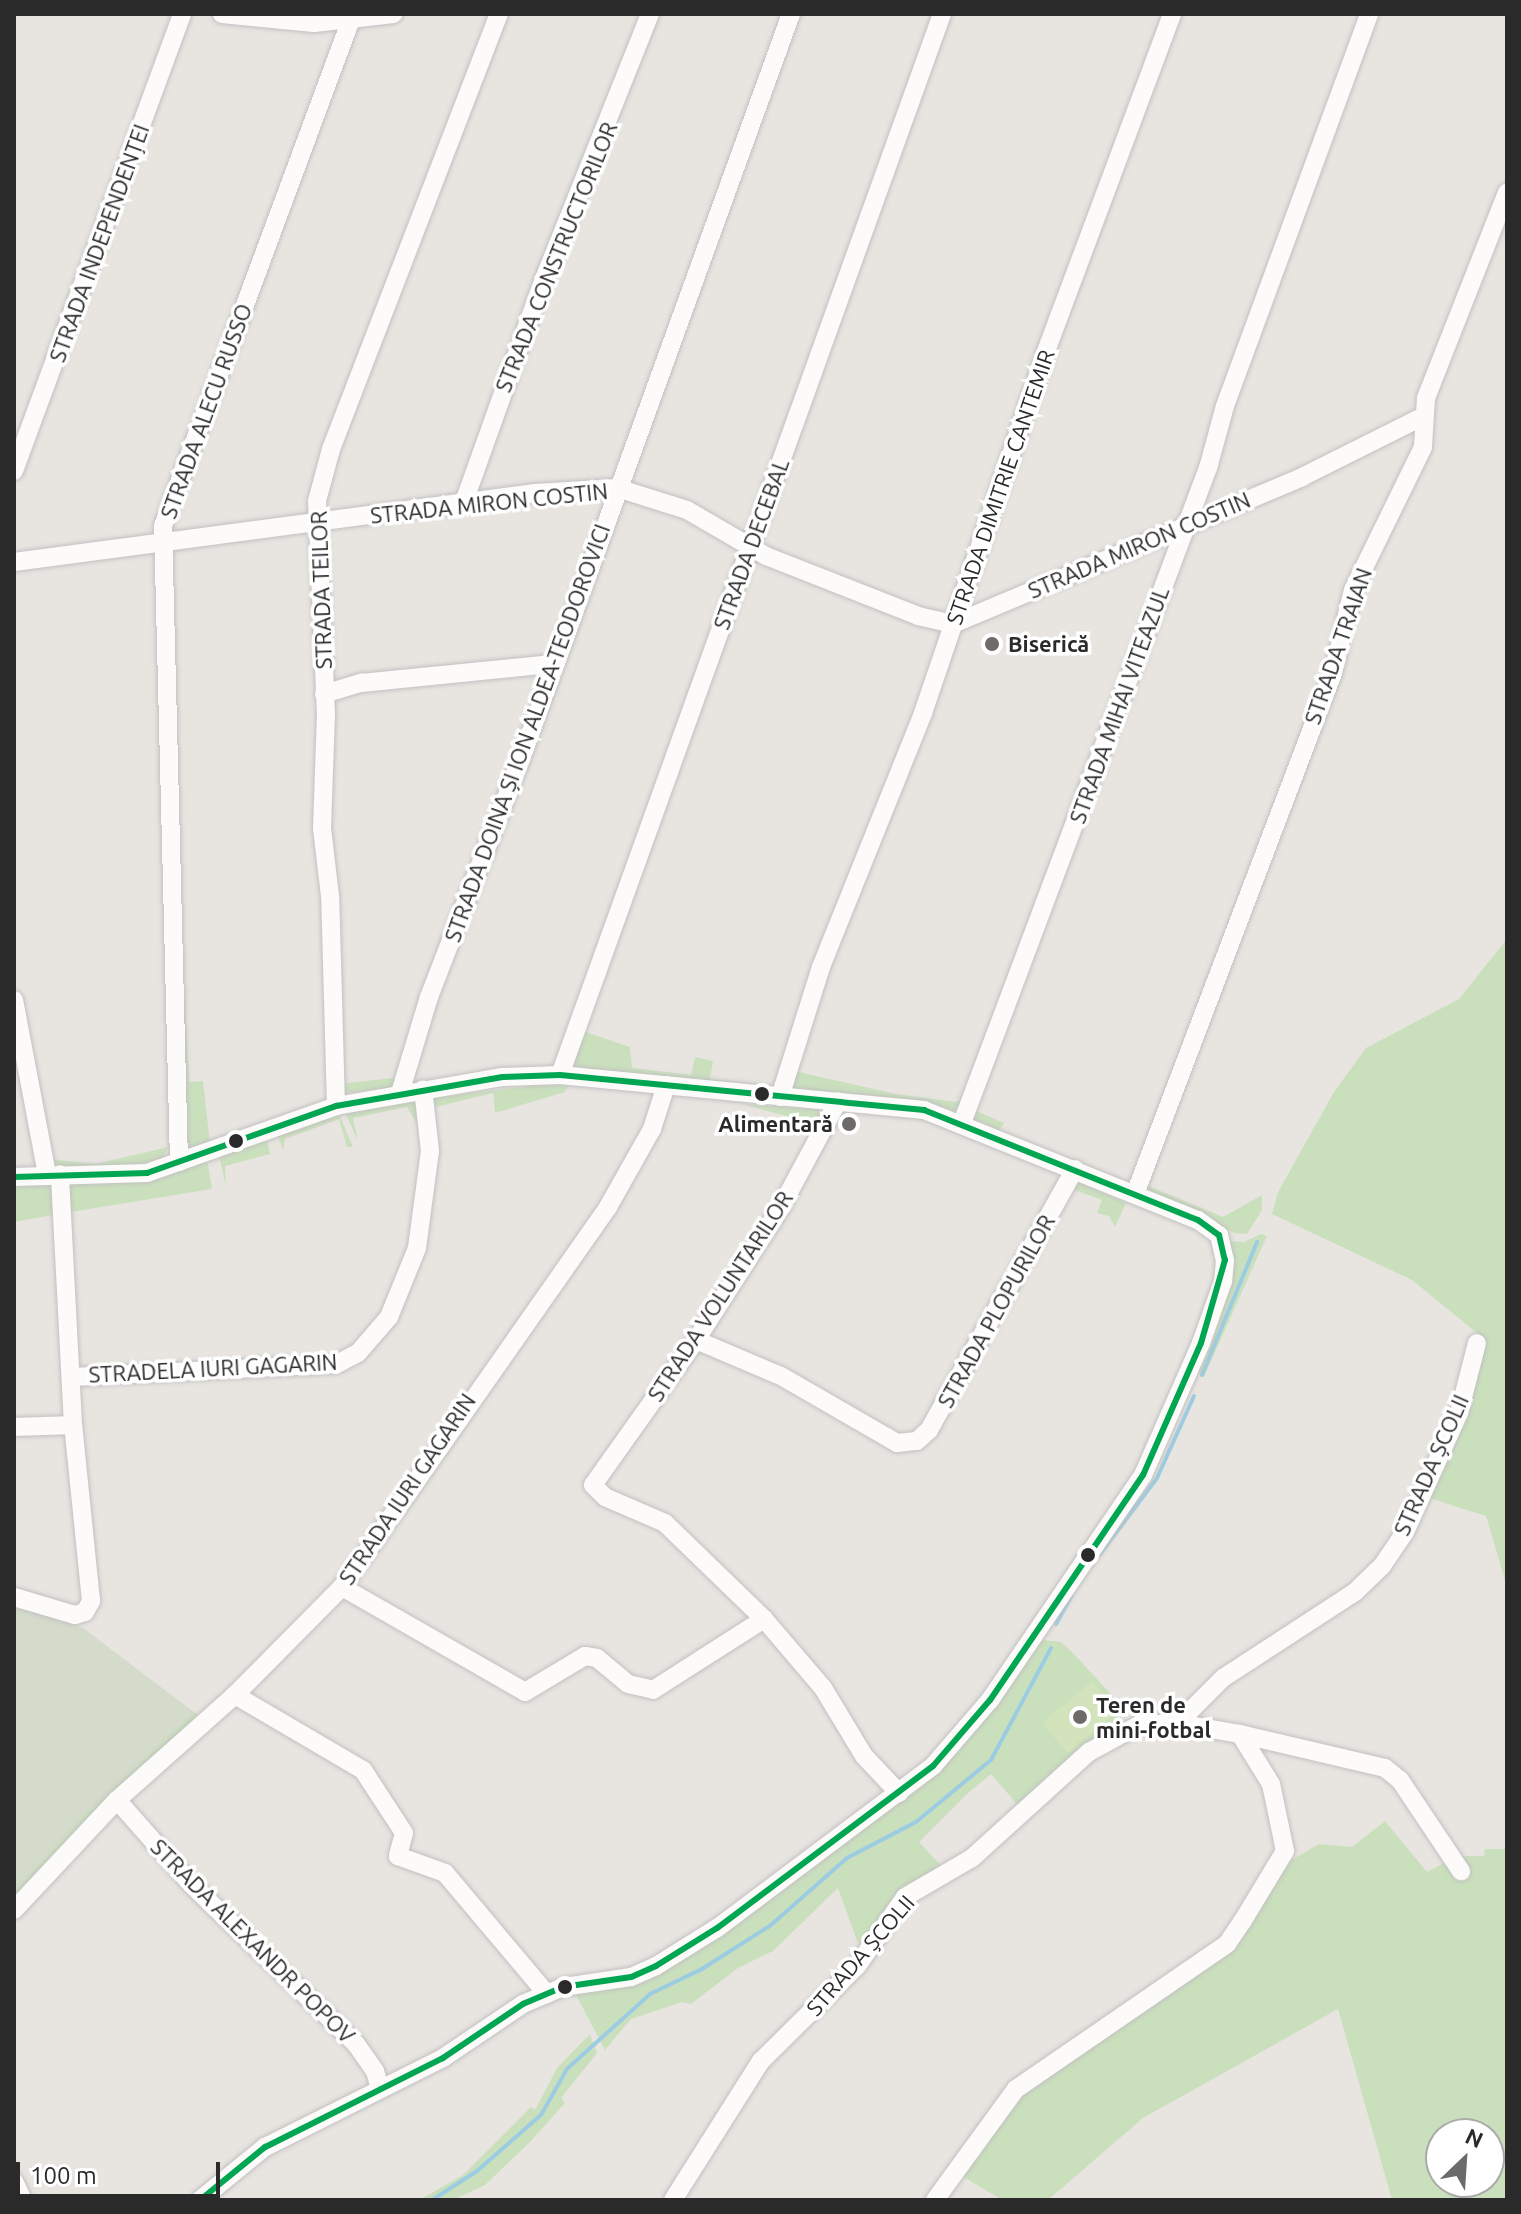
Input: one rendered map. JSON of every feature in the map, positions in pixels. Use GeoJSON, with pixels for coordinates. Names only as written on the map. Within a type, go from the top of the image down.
{"type":"FeatureCollection","features":[{"type":"Feature","properties":{"kind":"street","name":"STRADA INDEPENDENȚEI"},"geometry":{"type":"LineString","coordinates":[[14,471],[182,14]]}},
{"type":"Feature","properties":{"kind":"street"},"geometry":{"type":"LineString","coordinates":[[233,15],[314,23],[352,16],[393,14]]}},
{"type":"Feature","properties":{"kind":"street","name":"STRADA TEILOR"},"geometry":{"type":"LineString","coordinates":[[336,1106],[330,896],[322,828],[324,694],[317,524],[321,478],[499,14]]}},
{"type":"Feature","properties":{"kind":"street","name":"STRADA CONSTRUCTORILOR"},"geometry":{"type":"LineString","coordinates":[[464,502],[544,279],[650,14]]}},
{"type":"Feature","properties":{"kind":"street","name":"STRADA DOINA ȘI ION ALDEA-TEODOROVICI"},"geometry":{"type":"LineString","coordinates":[[400,1093],[429,997],[791,14]]}},
{"type":"Feature","properties":{"kind":"street","name":"STRADA DECEBAL"},"geometry":{"type":"LineString","coordinates":[[560,1075],[942,14]]}},
{"type":"Feature","properties":{"kind":"street","name":"STRADA DIMITRIE CANTEMIR"},"geometry":{"type":"LineString","coordinates":[[780,1097],[821,967],[923,713],[1045,354],[1172,14]]}},
{"type":"Feature","properties":{"kind":"street","name":"STRADA MIHAI VITEAZUL"},"geometry":{"type":"LineString","coordinates":[[962,1123],[1369,14]]}},
{"type":"Feature","properties":{"kind":"street","name":"STRADA ALECU RUSSO"},"geometry":{"type":"LineString","coordinates":[[179,1162],[161,544],[169,504],[352,16]]}},
{"type":"Feature","properties":{"kind":"street","name":"STRADA TRAIAN"},"geometry":{"type":"LineString","coordinates":[[1135,1194],[1333,673],[1353,590],[1423,447],[1422,417],[1507,192]]}},
{"type":"Feature","properties":{"kind":"street","name":"STRADA MIRON COSTIN"},"geometry":{"type":"LineString","coordinates":[[14,562],[464,502],[617,488],[687,510],[751,544],[766,556],[918,616],[953,624],[1302,477],[1422,417]]}},
{"type":"Feature","properties":{"kind":"street"},"geometry":{"type":"LineString","coordinates":[[324,694],[361,683],[553,664]]}},
{"type":"Feature","properties":{"kind":"street"},"geometry":{"type":"LineString","coordinates":[[14,1000],[53,1174],[91,1601],[85,1612],[75,1615],[14,1597]]}},
{"type":"Feature","properties":{"kind":"street"},"geometry":{"type":"LineString","coordinates":[[14,1177],[53,1174],[129,1176],[179,1162],[336,1106],[423,1089],[560,1075],[924,1110],[1135,1194],[1219,1235],[1223,1281],[1143,1475],[990,1700],[933,1766],[717,1928],[656,1966],[631,1977],[547,1994],[523,2004],[443,2058],[265,2147],[200,2200]]}},
{"type":"Feature","properties":{"kind":"street","name":"STRADA IURI GAGARIN"},"geometry":{"type":"LineString","coordinates":[[14,1910],[117,1800],[235,1695],[342,1587],[608,1207],[652,1129],[666,1085]]}},
{"type":"Feature","properties":{"kind":"street","name":"STRADELA IURI GAGARIN"},"geometry":{"type":"LineString","coordinates":[[72,1377],[337,1364],[358,1353],[394,1306],[422,1226],[430,1151],[423,1089]]}},
{"type":"Feature","properties":{"kind":"street","name":"STRADA VOLUNTARILOR"},"geometry":{"type":"LineString","coordinates":[[764,1619],[665,1523],[605,1497],[593,1485],[696,1340],[781,1207],[838,1101]]}},
{"type":"Feature","properties":{"kind":"street","name":"STRADA PLOPURILOR"},"geometry":{"type":"LineString","coordinates":[[696,1340],[781,1376],[897,1443],[908,1445],[929,1430],[1075,1169]]}},
{"type":"Feature","properties":{"kind":"street","name":"STRADA ȘCOLII"},"geometry":{"type":"LineString","coordinates":[[1178,1723],[1223,1678],[1355,1592],[1382,1566],[1405,1532],[1459,1413],[1477,1343]]}},
{"type":"Feature","properties":{"kind":"street"},"geometry":{"type":"LineString","coordinates":[[14,1427],[73,1425]]}},
{"type":"Feature","properties":{"kind":"street"},"geometry":{"type":"LineString","coordinates":[[342,1587],[525,1692],[585,1656],[597,1658],[628,1684],[653,1690],[764,1619],[823,1688],[864,1756],[899,1793]]}},
{"type":"Feature","properties":{"kind":"street"},"geometry":{"type":"LineString","coordinates":[[235,1695],[363,1770],[404,1833],[398,1856],[445,1873],[547,1994]]}},
{"type":"Feature","properties":{"kind":"street","name":"STRADA ȘCOLII"},"geometry":{"type":"LineString","coordinates":[[673,2200],[761,2061],[848,1976],[905,1897],[983,1849],[1089,1752],[1139,1725],[1178,1723],[1240,1734],[1385,1768],[1400,1780],[1461,1871]]}},
{"type":"Feature","properties":{"kind":"street"},"geometry":{"type":"LineString","coordinates":[[935,2200],[1016,2089],[1227,1944],[1242,1922],[1285,1851],[1271,1784],[1240,1734]]}},
{"type":"Feature","properties":{"kind":"street","name":"STRADA ALEXANDR POPOV"},"geometry":{"type":"LineString","coordinates":[[117,1800],[192,1885],[356,2044],[375,2071],[380,2088]]}},
{"type":"Feature","properties":{"kind":"street"},"geometry":{"type":"LineString","coordinates":[[14,2181],[23,2200]]}},
{"type":"Feature","properties":{"kind":"green space"},"geometry":{"type":"Polygon","coordinates":[[[1507,939],[1507,1587],[1486,1516],[1429,1498],[1483,1338],[1412,1280],[1272,1214],[1278,1192],[1334,1092],[1366,1048],[1459,999],[1507,939]]]}},
{"type":"Feature","properties":{"kind":"green space"},"geometry":{"type":"Polygon","coordinates":[[[185,999],[189,1082],[203,1081],[210,1143],[192,1151],[186,1149],[178,1000],[185,999]]]}},
{"type":"Feature","properties":{"kind":"green space"},"geometry":{"type":"Polygon","coordinates":[[[583,1031],[630,1047],[632,1068],[691,1075],[695,1057],[713,1061],[710,1079],[768,1086],[575,1068],[572,1061],[583,1031]]]}},
{"type":"Feature","properties":{"kind":"green space"},"geometry":{"type":"Polygon","coordinates":[[[794,1071],[896,1094],[956,1102],[967,1096],[955,1111],[909,1100],[792,1088],[794,1071]]]}},
{"type":"Feature","properties":{"kind":"green space"},"geometry":{"type":"Polygon","coordinates":[[[400,1077],[393,1088],[340,1093],[340,1084],[400,1077]]]}},
{"type":"Feature","properties":{"kind":"green space"},"geometry":{"type":"Polygon","coordinates":[[[538,1085],[568,1086],[565,1092],[495,1113],[493,1093],[436,1107],[434,1098],[538,1085]]]}},
{"type":"Feature","properties":{"kind":"green space"},"geometry":{"type":"Polygon","coordinates":[[[417,1101],[419,1127],[407,1107],[353,1118],[358,1141],[344,1110],[417,1101]]]}},
{"type":"Feature","properties":{"kind":"green space"},"geometry":{"type":"Polygon","coordinates":[[[742,1104],[818,1109],[820,1117],[814,1135],[808,1132],[811,1123],[742,1104]]]}},
{"type":"Feature","properties":{"kind":"green space"},"geometry":{"type":"Polygon","coordinates":[[[974,1110],[1004,1123],[999,1131],[973,1119],[974,1110]]]}},
{"type":"Feature","properties":{"kind":"green space"},"geometry":{"type":"Polygon","coordinates":[[[338,1112],[353,1147],[347,1147],[339,1119],[285,1139],[283,1151],[277,1133],[338,1112]]]}},
{"type":"Feature","properties":{"kind":"green space"},"geometry":{"type":"Polygon","coordinates":[[[266,1136],[270,1154],[225,1166],[226,1187],[219,1155],[266,1136]]]}},
{"type":"Feature","properties":{"kind":"green space"},"geometry":{"type":"Polygon","coordinates":[[[168,1147],[162,1160],[101,1169],[56,1168],[49,1159],[96,1164],[168,1147]]]}},
{"type":"Feature","properties":{"kind":"green space"},"geometry":{"type":"Polygon","coordinates":[[[207,1159],[212,1189],[71,1212],[65,1219],[69,1180],[207,1159]]]}},
{"type":"Feature","properties":{"kind":"green space"},"geometry":{"type":"Polygon","coordinates":[[[1076,1181],[1126,1203],[1115,1227],[1109,1216],[1097,1213],[1102,1200],[1072,1189],[1076,1181]]]}},
{"type":"Feature","properties":{"kind":"green space"},"geometry":{"type":"Polygon","coordinates":[[[52,1183],[53,1215],[14,1222],[14,1186],[52,1183]]]}},
{"type":"Feature","properties":{"kind":"green space"},"geometry":{"type":"Polygon","coordinates":[[[1148,1186],[1223,1217],[1262,1195],[1262,1210],[1247,1234],[1235,1233],[1186,1212],[1148,1191],[1148,1186]]]}},
{"type":"Feature","properties":{"kind":"green space"},"geometry":{"type":"Polygon","coordinates":[[[1261,1234],[1267,1236],[1204,1377],[1195,1371],[1227,1241],[1244,1242],[1261,1234]]]}},
{"type":"Feature","properties":{"kind":"green space"},"geometry":{"type":"Polygon","coordinates":[[[14,1605],[83,1628],[194,1712],[85,1814],[14,1891],[14,1605]]]}},
{"type":"Feature","properties":{"kind":"green space"},"geometry":{"type":"Polygon","coordinates":[[[1043,1640],[1061,1642],[1072,1652],[1121,1705],[1121,1721],[1046,1782],[1022,1810],[991,1774],[966,1795],[919,1842],[944,1869],[858,1953],[862,1943],[857,1941],[838,1888],[773,1951],[738,1968],[691,2004],[682,2002],[631,2019],[605,2050],[575,1993],[649,1980],[702,1947],[991,1711],[1043,1640]]]}},
{"type":"Feature","properties":{"kind":"green space","name":"Teren de mini-fotbal"},"geometry":{"type":"Polygon","coordinates":[[[1092,1681],[1118,1712],[1068,1753],[1042,1723],[1092,1681]]]}},
{"type":"Feature","properties":{"kind":"green space"},"geometry":{"type":"Polygon","coordinates":[[[194,1712],[199,1716],[14,1900],[14,1891],[85,1814],[194,1712]]]}},
{"type":"Feature","properties":{"kind":"green space"},"geometry":{"type":"Polygon","coordinates":[[[1385,1821],[1427,1872],[1458,1856],[1484,1856],[1485,1849],[1507,1849],[1507,2200],[1392,2200],[1338,2009],[1143,2118],[1048,2200],[1002,2200],[962,2176],[1007,2106],[1229,1951],[1280,1867],[1319,1844],[1352,1847],[1385,1821]]]}},
{"type":"Feature","properties":{"kind":"green space"},"geometry":{"type":"Polygon","coordinates":[[[590,2034],[597,2053],[561,2098],[565,2103],[531,2141],[485,2185],[453,2200],[419,2200],[463,2175],[531,2107],[535,2110],[557,2068],[590,2034]]]}},
{"type":"Feature","properties":{"kind":"waterway"},"geometry":{"type":"LineString","coordinates":[[1202,1375],[1257,1242]]}},
{"type":"Feature","properties":{"kind":"waterway"},"geometry":{"type":"LineString","coordinates":[[1100,1554],[1157,1478],[1194,1396]]}},
{"type":"Feature","properties":{"kind":"waterway"},"geometry":{"type":"LineString","coordinates":[[1056,1624],[1072,1595]]}},
{"type":"Feature","properties":{"kind":"waterway"},"geometry":{"type":"LineString","coordinates":[[432,2200],[477,2171],[541,2115],[567,2069],[650,1994],[702,1969],[771,1925],[847,1858],[916,1822],[991,1760],[1051,1648]]}},
{"type":"Feature","properties":{"kind":"transit line"},"geometry":{"type":"LineString","coordinates":[[14,1177],[147,1173],[336,1106],[503,1077],[560,1075],[924,1110],[1198,1220],[1219,1235],[1225,1260],[1201,1343],[1143,1475],[990,1700],[933,1766],[717,1928],[656,1966],[631,1977],[563,1987],[523,2004],[443,2058],[265,2147],[200,2200]]}},
{"type":"Feature","properties":{"kind":"place","name":"Biserică"},"geometry":{"type":"Point","coordinates":[992,644]}},
{"type":"Feature","properties":{"kind":"place","name":"Alimentară"},"geometry":{"type":"Point","coordinates":[849,1124]}},
{"type":"Feature","properties":{"kind":"place","name":"Teren de mini-fotbal"},"geometry":{"type":"Point","coordinates":[1080,1717]}}]}
